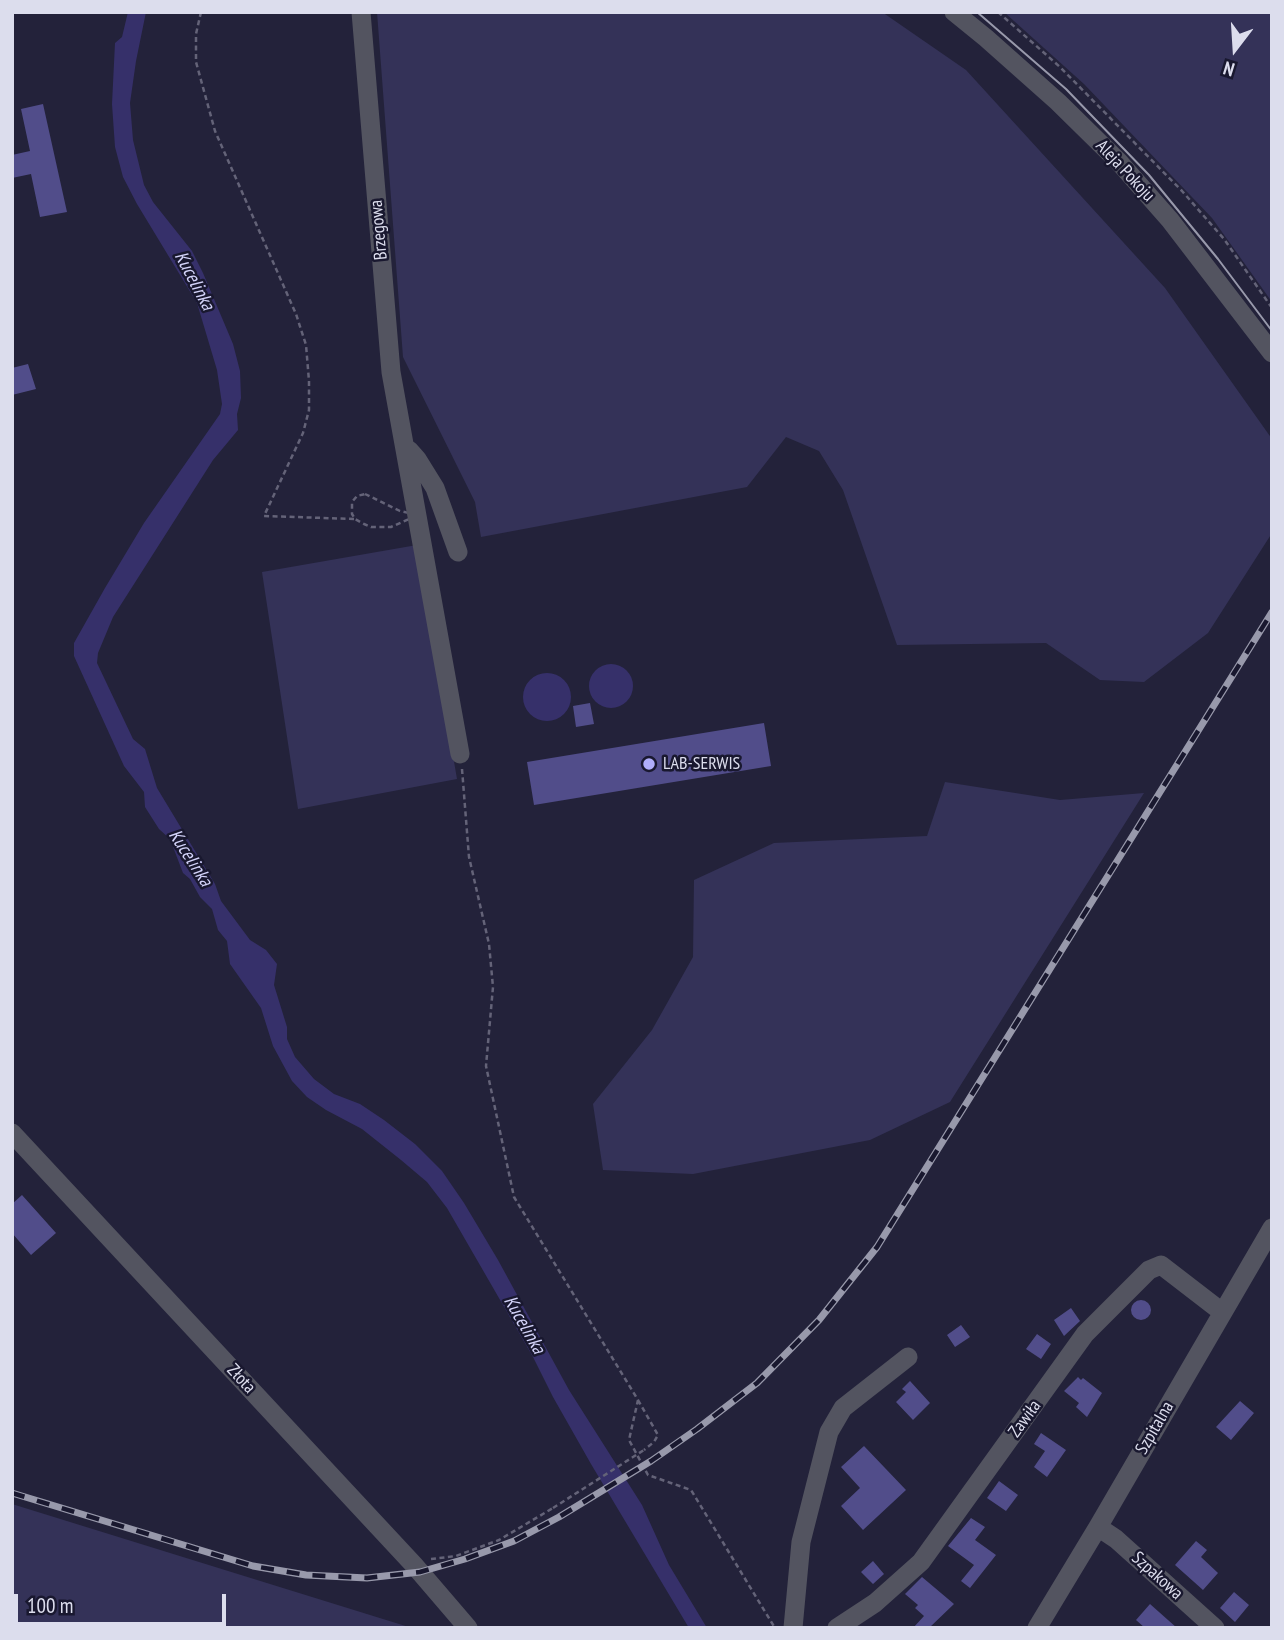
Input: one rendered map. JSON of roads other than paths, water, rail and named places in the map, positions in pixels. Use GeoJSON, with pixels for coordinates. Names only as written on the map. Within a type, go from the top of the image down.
{"type":"FeatureCollection","features":[{"type":"Feature","properties":{"kind":"street","name":"Brzegowa"},"geometry":{"type":"LineString","coordinates":[[361,12],[391,372],[460,754]]}},
{"type":"Feature","properties":{"kind":"street","name":"Aleja Pokoju"},"geometry":{"type":"LineString","coordinates":[[954,12],[1048,93],[1119,162],[1170,220],[1272,353]]}},
{"type":"Feature","properties":{"kind":"street","name":"Brzegowa"},"geometry":{"type":"LineString","coordinates":[[406,447],[418,459],[435,488],[458,552]]}},
{"type":"Feature","properties":{"kind":"street","name":"Złota"},"geometry":{"type":"LineString","coordinates":[[12,1133],[414,1565],[468,1628]]}},
{"type":"Feature","properties":{"kind":"street","name":"Szpitalna"},"geometry":{"type":"LineString","coordinates":[[1037,1628],[1272,1228]]}},
{"type":"Feature","properties":{"kind":"street","name":"Zawiła"},"geometry":{"type":"LineString","coordinates":[[837,1628],[875,1603],[921,1562],[1085,1334],[1149,1270],[1161,1265],[1222,1312]]}},
{"type":"Feature","properties":{"kind":"street"},"geometry":{"type":"LineString","coordinates":[[793,1628],[801,1542],[828,1432],[843,1408],[908,1357]]}},
{"type":"Feature","properties":{"kind":"street","name":"Szpakowa"},"geometry":{"type":"LineString","coordinates":[[1098,1527],[1116,1539],[1215,1628]]}},
{"type":"Feature","properties":{"kind":"water","name":"Kucelinka"},"geometry":{"type":"Polygon","coordinates":[[[128,12],[146,12],[130,103],[133,140],[144,185],[153,202],[192,251],[203,273],[233,344],[240,371],[241,398],[237,414],[238,430],[213,460],[113,617],[98,653],[97,663],[133,739],[145,749],[157,788],[215,884],[221,901],[250,940],[266,950],[277,964],[274,985],[287,1027],[287,1039],[295,1057],[314,1079],[334,1094],[360,1104],[384,1120],[415,1144],[442,1171],[498,1260],[569,1390],[642,1505],[669,1565],[707,1628],[689,1628],[591,1464],[447,1208],[427,1182],[401,1160],[362,1129],[307,1097],[292,1081],[273,1046],[261,1008],[230,964],[227,941],[218,930],[212,909],[183,873],[170,839],[159,829],[145,807],[144,792],[124,766],[74,656],[74,643],[105,588],[144,523],[220,414],[222,404],[217,370],[197,303],[137,204],[123,177],[115,147],[112,104],[115,43],[122,37],[128,12]]]}},
{"type":"Feature","properties":{"kind":"water"},"geometry":{"type":"Polygon","coordinates":[[[611,664],[620,665],[627,670],[632,677],[632,695],[627,702],[620,707],[611,708],[602,707],[595,702],[590,695],[589,686],[590,677],[595,670],[602,665],[611,664]]]}},
{"type":"Feature","properties":{"kind":"water"},"geometry":{"type":"Polygon","coordinates":[[[547,673],[564,680],[571,697],[564,714],[547,721],[530,714],[523,697],[530,680],[547,673]]]}},
{"type":"Feature","properties":{"kind":"tram line"},"geometry":{"type":"LineString","coordinates":[[977,12],[1066,89],[1149,175],[1218,259],[1272,331]]}},
{"type":"Feature","properties":{"kind":"railway"},"geometry":{"type":"LineString","coordinates":[[12,1493],[253,1566],[306,1575],[367,1578],[420,1572],[514,1541],[651,1461],[697,1429],[757,1383],[819,1320],[877,1247],[1272,612]]}},
{"type":"Feature","properties":{"kind":"place","name":"LAB-SERWIS"},"geometry":{"type":"Point","coordinates":[649,764]}}]}
